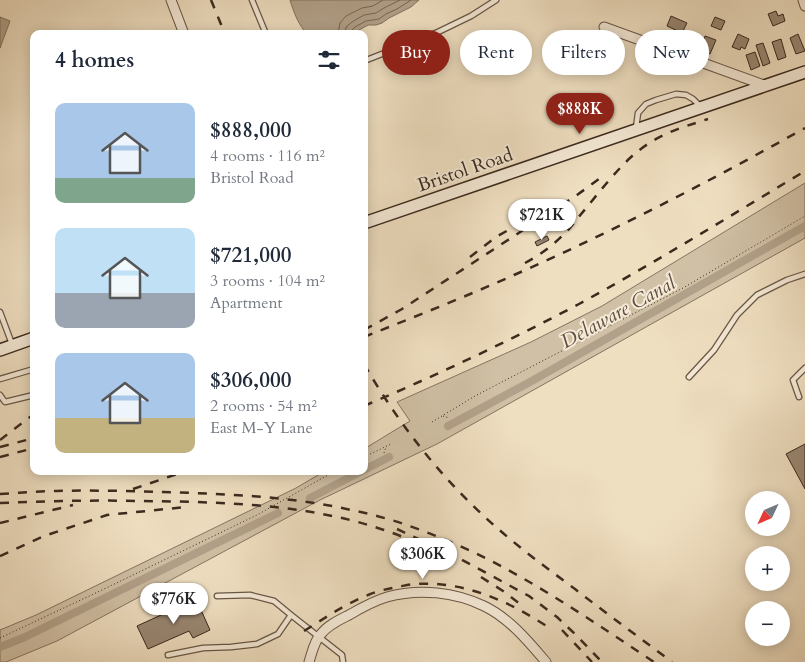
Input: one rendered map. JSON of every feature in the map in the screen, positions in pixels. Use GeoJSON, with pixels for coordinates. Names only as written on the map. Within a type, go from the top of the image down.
{"type":"FeatureCollection","features":[{"type":"Feature","properties":{"kind":"main road","name":"Bristol Road"},"geometry":{"type":"LineString","coordinates":[[368,223],[805,72]]}},
{"type":"Feature","properties":{"kind":"main road"},"geometry":{"type":"LineString","coordinates":[[0,350],[30,339]]}},
{"type":"Feature","properties":{"kind":"street"},"geometry":{"type":"LineString","coordinates":[[171,0],[182,30]]}},
{"type":"Feature","properties":{"kind":"street"},"geometry":{"type":"LineString","coordinates":[[803,0],[805,6]]}},
{"type":"Feature","properties":{"kind":"street"},"geometry":{"type":"LineString","coordinates":[[604,27],[709,64],[764,86]]}},
{"type":"Feature","properties":{"kind":"street"},"geometry":{"type":"LineString","coordinates":[[309,662],[318,637],[332,624],[379,600],[389,596],[409,593],[438,593],[468,599],[494,612],[518,631],[546,662]]}},
{"type":"Feature","properties":{"kind":"lane"},"geometry":{"type":"LineString","coordinates":[[252,0],[264,30]]}},
{"type":"Feature","properties":{"kind":"lane"},"geometry":{"type":"LineString","coordinates":[[368,59],[438,32],[471,16],[496,0]]}},
{"type":"Feature","properties":{"kind":"lane"},"geometry":{"type":"LineString","coordinates":[[636,129],[638,114],[646,104],[656,100],[676,94],[686,95],[701,107]]}},
{"type":"Feature","properties":{"kind":"lane"},"geometry":{"type":"LineString","coordinates":[[688,377],[714,350],[737,315],[757,295],[787,280],[805,274]]}},
{"type":"Feature","properties":{"kind":"lane"},"geometry":{"type":"LineString","coordinates":[[0,312],[13,345]]}},
{"type":"Feature","properties":{"kind":"lane"},"geometry":{"type":"LineString","coordinates":[[799,397],[793,380],[805,368]]}},
{"type":"Feature","properties":{"kind":"lane"},"geometry":{"type":"LineString","coordinates":[[0,379],[30,370]]}},
{"type":"Feature","properties":{"kind":"lane"},"geometry":{"type":"LineString","coordinates":[[0,396],[5,402],[30,396]]}},
{"type":"Feature","properties":{"kind":"lane"},"geometry":{"type":"LineString","coordinates":[[217,596],[250,595],[274,601],[342,656],[343,662]]}},
{"type":"Feature","properties":{"kind":"lane"},"geometry":{"type":"LineString","coordinates":[[168,655],[203,648],[257,644],[278,634],[291,615]]}},
{"type":"Feature","properties":{"kind":"path"},"geometry":{"type":"LineString","coordinates":[[432,422],[475,396],[683,288],[805,216]]}},
{"type":"Feature","properties":{"kind":"path"},"geometry":{"type":"LineString","coordinates":[[442,416],[449,418]]}},
{"type":"Feature","properties":{"kind":"path"},"geometry":{"type":"LineString","coordinates":[[368,455],[391,444]]}},
{"type":"Feature","properties":{"kind":"path"},"geometry":{"type":"LineString","coordinates":[[384,453],[386,447]]}},
{"type":"Feature","properties":{"kind":"path"},"geometry":{"type":"LineString","coordinates":[[0,638],[257,515],[328,475]]}},
{"type":"Feature","properties":{"kind":"shaded area"},"geometry":{"type":"Polygon","coordinates":[[[805,183],[805,238],[437,444],[320,500],[57,641],[6,662],[0,662],[0,630],[36,615],[296,488],[318,475],[368,475],[368,447],[410,421],[397,402],[531,342],[602,306],[805,183]]]}},
{"type":"Feature","properties":{"kind":"water"},"geometry":{"type":"Polygon","coordinates":[[[290,0],[419,0],[411,7],[382,23],[368,25],[359,30],[304,30],[290,0]]]}},
{"type":"Feature","properties":{"kind":"water"},"geometry":{"type":"Polygon","coordinates":[[[0,17],[10,21],[0,48],[0,17]]]}},
{"type":"Feature","properties":{"kind":"building"},"geometry":{"type":"Polygon","coordinates":[[[776,11],[778,16],[783,14],[785,21],[773,26],[768,14],[776,11]]]}},
{"type":"Feature","properties":{"kind":"building"},"geometry":{"type":"Polygon","coordinates":[[[671,16],[687,23],[684,30],[676,30],[667,26],[671,16]]]}},
{"type":"Feature","properties":{"kind":"building"},"geometry":{"type":"Polygon","coordinates":[[[715,17],[725,21],[721,30],[711,26],[715,17]]]}},
{"type":"Feature","properties":{"kind":"building"},"geometry":{"type":"Polygon","coordinates":[[[738,34],[749,39],[745,49],[741,47],[740,50],[732,47],[738,34]]]}},
{"type":"Feature","properties":{"kind":"building"},"geometry":{"type":"Polygon","coordinates":[[[798,34],[805,51],[796,54],[790,38],[798,34]]]}},
{"type":"Feature","properties":{"kind":"building"},"geometry":{"type":"Polygon","coordinates":[[[709,37],[716,40],[709,54],[709,37]]]}},
{"type":"Feature","properties":{"kind":"building"},"geometry":{"type":"Polygon","coordinates":[[[781,39],[786,57],[778,60],[772,42],[781,39]]]}},
{"type":"Feature","properties":{"kind":"building"},"geometry":{"type":"Polygon","coordinates":[[[763,43],[770,63],[763,66],[756,45],[763,43]]]}},
{"type":"Feature","properties":{"kind":"building"},"geometry":{"type":"Polygon","coordinates":[[[755,52],[760,66],[751,70],[746,55],[755,52]]]}},
{"type":"Feature","properties":{"kind":"building"},"geometry":{"type":"Polygon","coordinates":[[[547,236],[549,240],[537,246],[535,242],[547,236]]]}},
{"type":"Feature","properties":{"kind":"building"},"geometry":{"type":"Polygon","coordinates":[[[805,444],[805,489],[786,454],[805,444]]]}},
{"type":"Feature","properties":{"kind":"building"},"geometry":{"type":"Polygon","coordinates":[[[196,599],[210,630],[193,638],[189,631],[148,649],[137,626],[196,599]]]}},
{"type":"Feature","properties":{"kind":"waterway","name":"Delaware Canal"},"geometry":{"type":"LineString","coordinates":[[448,426],[530,382],[805,226]]}},
{"type":"Feature","properties":{"kind":"waterway","name":"Delaware Canal"},"geometry":{"type":"LineString","coordinates":[[368,468],[389,457]]}},
{"type":"Feature","properties":{"kind":"waterway","name":"Delaware Canal"},"geometry":{"type":"LineString","coordinates":[[310,498],[354,475]]}},
{"type":"Feature","properties":{"kind":"waterway","name":"Delaware Canal"},"geometry":{"type":"LineString","coordinates":[[0,647],[25,637],[278,513]]}},
{"type":"Feature","properties":{"kind":"railway"},"geometry":{"type":"LineString","coordinates":[[211,0],[223,30]]}},
{"type":"Feature","properties":{"kind":"railway"},"geometry":{"type":"LineString","coordinates":[[525,263],[544,251],[564,234],[616,172],[639,150],[657,138],[708,119]]}},
{"type":"Feature","properties":{"kind":"railway"},"geometry":{"type":"LineString","coordinates":[[368,335],[477,291],[588,241],[698,186],[805,128]]}},
{"type":"Feature","properties":{"kind":"railway"},"geometry":{"type":"LineString","coordinates":[[368,404],[473,357],[579,304],[805,171]]}},
{"type":"Feature","properties":{"kind":"railway"},"geometry":{"type":"LineString","coordinates":[[368,328],[402,309],[599,179]]}},
{"type":"Feature","properties":{"kind":"railway"},"geometry":{"type":"LineString","coordinates":[[470,257],[496,237],[528,219]]}},
{"type":"Feature","properties":{"kind":"railway"},"geometry":{"type":"LineString","coordinates":[[368,370],[390,406],[419,446],[468,501],[529,555],[672,662]]}},
{"type":"Feature","properties":{"kind":"railway"},"geometry":{"type":"LineString","coordinates":[[0,440],[30,417]]}},
{"type":"Feature","properties":{"kind":"railway"},"geometry":{"type":"LineString","coordinates":[[0,447],[30,439]]}},
{"type":"Feature","properties":{"kind":"railway"},"geometry":{"type":"LineString","coordinates":[[0,457],[30,449]]}},
{"type":"Feature","properties":{"kind":"railway"},"geometry":{"type":"LineString","coordinates":[[133,489],[174,475]]}},
{"type":"Feature","properties":{"kind":"railway"},"geometry":{"type":"LineString","coordinates":[[0,494],[43,491],[97,491],[234,495],[328,505],[367,513],[428,533],[473,552],[520,576],[654,662]]}},
{"type":"Feature","properties":{"kind":"railway"},"geometry":{"type":"LineString","coordinates":[[0,503],[174,501],[241,504],[307,511],[372,526],[403,537]]}},
{"type":"Feature","properties":{"kind":"railway"},"geometry":{"type":"LineString","coordinates":[[0,523],[73,505]]}},
{"type":"Feature","properties":{"kind":"railway"},"geometry":{"type":"LineString","coordinates":[[0,556],[44,536],[107,515],[186,507]]}},
{"type":"Feature","properties":{"kind":"railway"},"geometry":{"type":"LineString","coordinates":[[397,529],[453,555],[529,596],[557,617],[602,662]]}},
{"type":"Feature","properties":{"kind":"railway"},"geometry":{"type":"LineString","coordinates":[[481,577],[524,607]]}},
{"type":"Feature","properties":{"kind":"railway"},"geometry":{"type":"LineString","coordinates":[[304,631],[343,607],[375,592],[416,584],[434,584],[469,589],[502,601],[548,627]]}},
{"type":"Feature","properties":{"kind":"railway"},"geometry":{"type":"LineString","coordinates":[[562,630],[592,662]]}}]}
